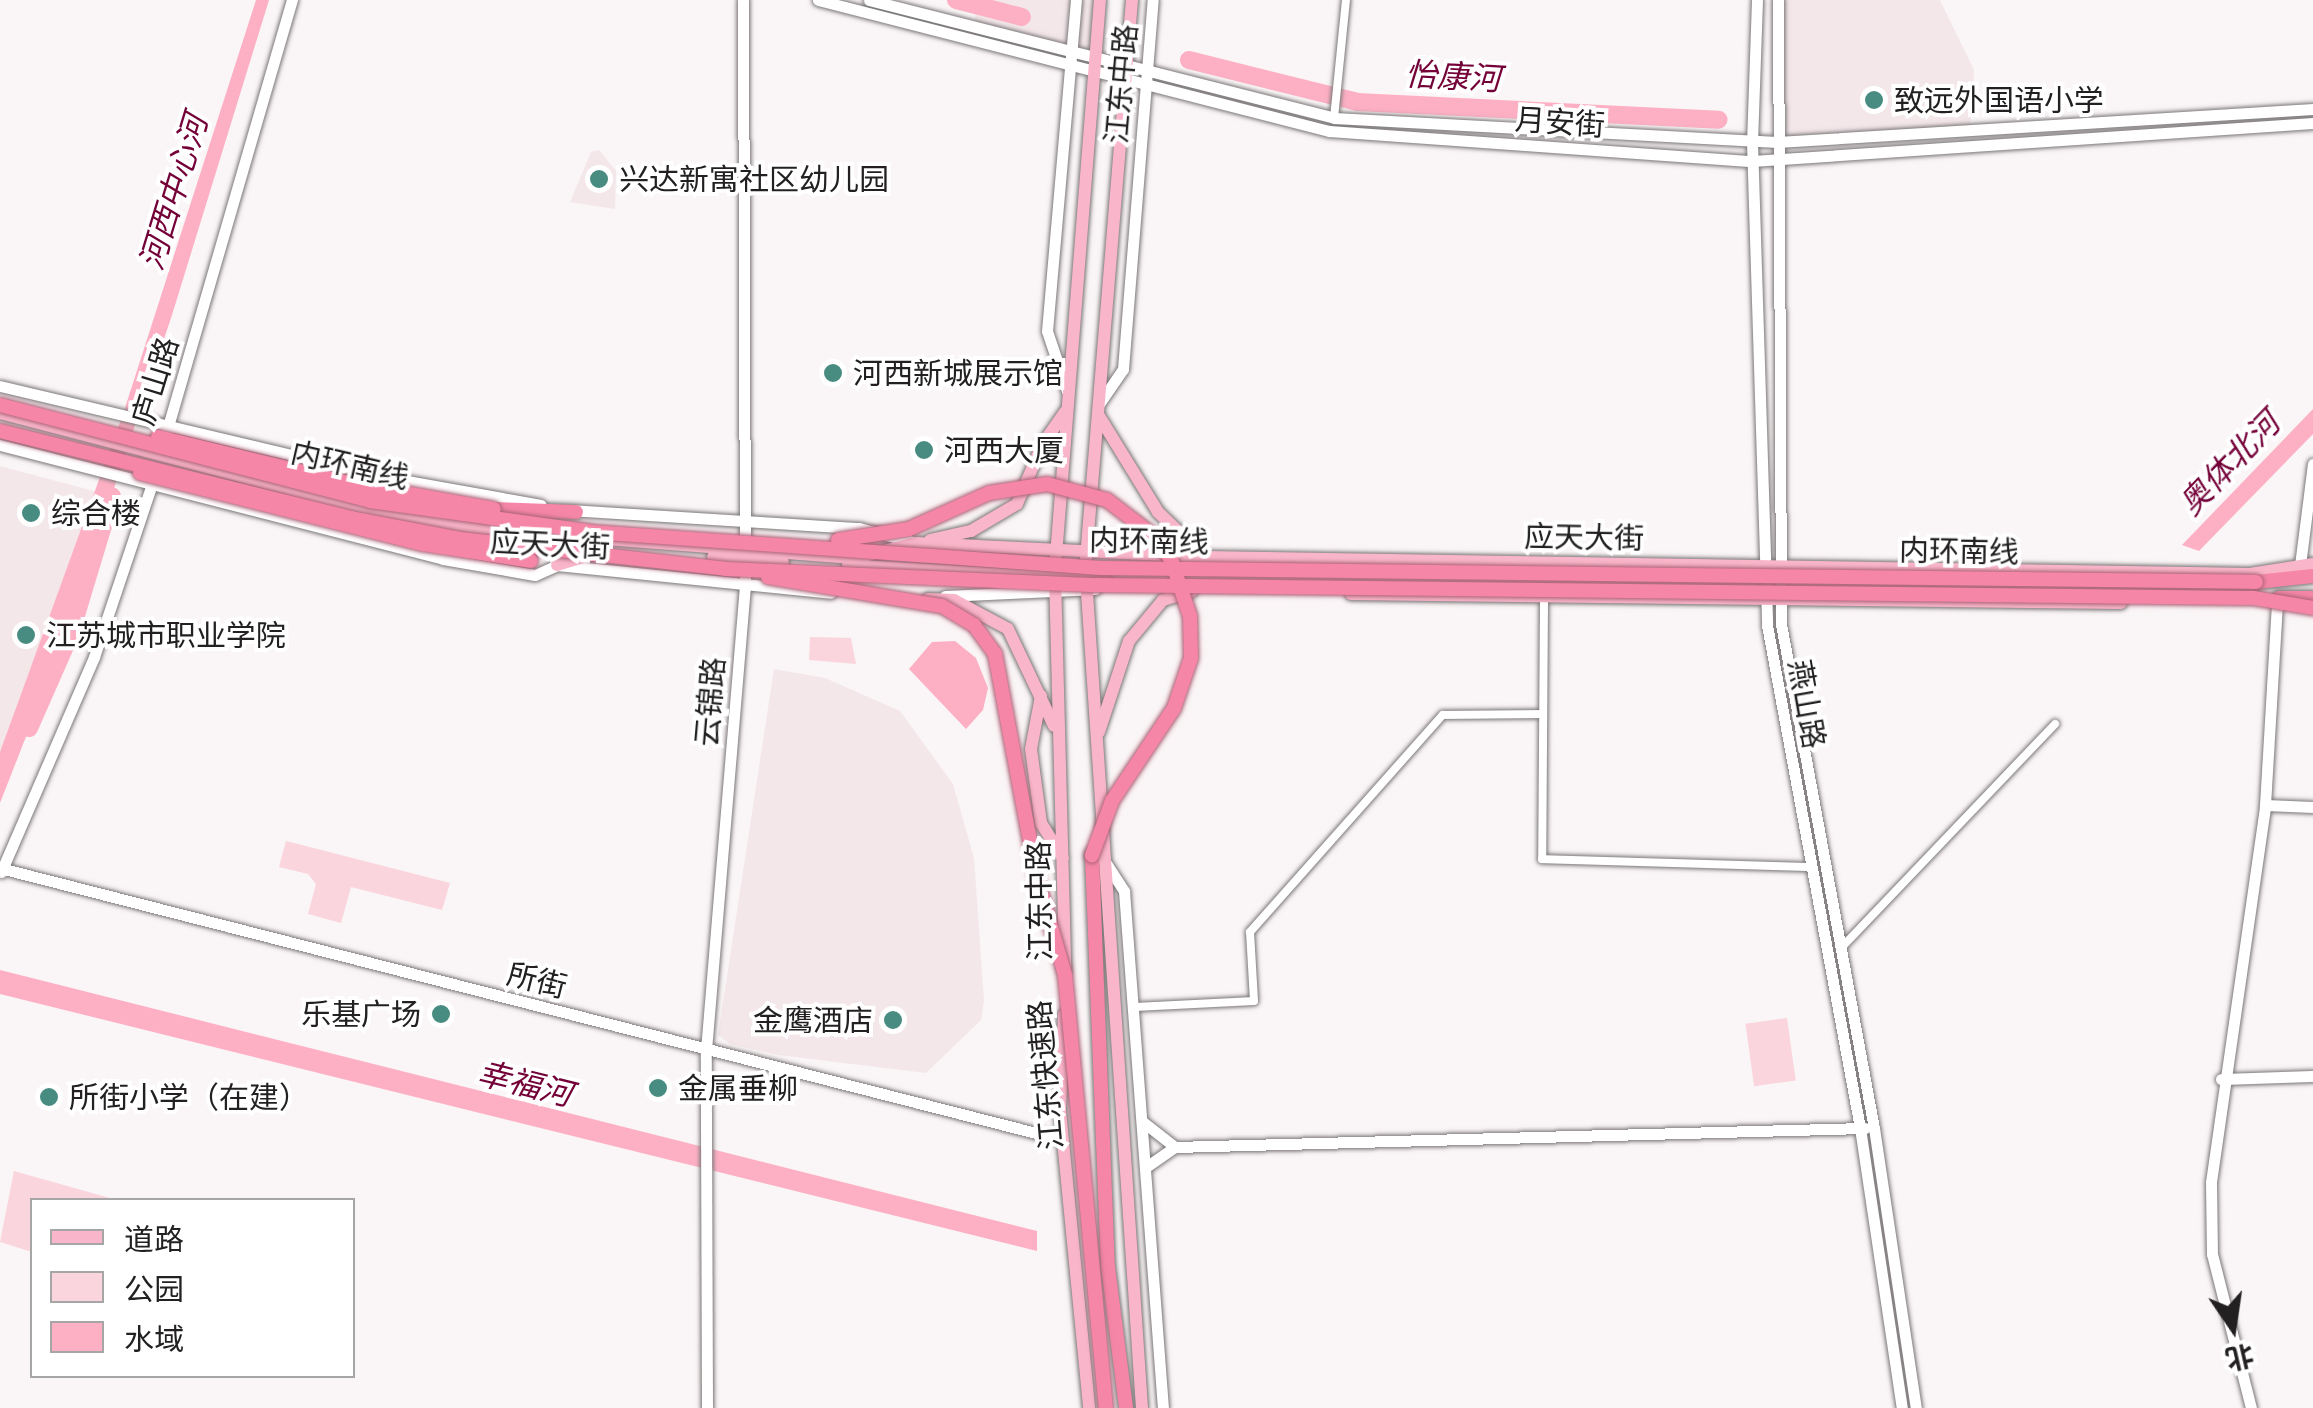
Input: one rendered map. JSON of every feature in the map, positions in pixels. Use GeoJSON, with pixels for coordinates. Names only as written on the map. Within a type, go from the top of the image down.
{"type":"FeatureCollection","features":[{"type":"Feature","properties":{"kind":"highway","name":"内环南线"},"geometry":{"type":"LineString","coordinates":[[0,404],[370,501],[480,520],[762,543],[1100,568],[2253,585]]}},
{"type":"Feature","properties":{"kind":"highway"},"geometry":{"type":"LineString","coordinates":[[82,426],[186,441],[348,483],[494,509],[576,512]]}},
{"type":"Feature","properties":{"kind":"highway","name":"内环南线"},"geometry":{"type":"LineString","coordinates":[[0,431],[73,452],[460,539],[726,570],[1096,585],[2253,585]]}},
{"type":"Feature","properties":{"kind":"highway"},"geometry":{"type":"LineString","coordinates":[[73,452],[244,503],[531,561],[570,544]]}},
{"type":"Feature","properties":{"kind":"highway"},"geometry":{"type":"LineString","coordinates":[[762,543],[880,536],[990,494],[1047,484],[1107,500],[1154,536],[1171,559],[1190,616],[1191,658],[1174,708],[1112,801],[1098,858]]}},
{"type":"Feature","properties":{"kind":"highway","name":"江东快速路"},"geometry":{"type":"LineString","coordinates":[[726,570],[942,606],[974,625],[996,654],[1037,879],[1065,974],[1106,1408]]}},
{"type":"Feature","properties":{"kind":"highway"},"geometry":{"type":"LineString","coordinates":[[2253,585],[2313,578]]}},
{"type":"Feature","properties":{"kind":"highway"},"geometry":{"type":"LineString","coordinates":[[2253,585],[2313,603]]}},
{"type":"Feature","properties":{"kind":"highway","name":"江东快速路"},"geometry":{"type":"LineString","coordinates":[[1098,858],[1108,1267],[1126,1408]]}},
{"type":"Feature","properties":{"kind":"main road","name":"江东中路"},"geometry":{"type":"LineString","coordinates":[[1089,1408],[1063,1140],[1064,861],[1054,575],[1100,0]]}},
{"type":"Feature","properties":{"kind":"main road","name":"江东中路"},"geometry":{"type":"LineString","coordinates":[[1132,0],[1086,552],[1086,594],[1096,744],[1098,858],[1142,1408]]}},
{"type":"Feature","properties":{"kind":"main road"},"geometry":{"type":"LineString","coordinates":[[1098,409],[1158,512],[1205,557]]}},
{"type":"Feature","properties":{"kind":"main road"},"geometry":{"type":"LineString","coordinates":[[917,543],[971,531],[1017,504],[1042,445],[1066,410]]}},
{"type":"Feature","properties":{"kind":"main road","name":"应天大街"},"geometry":{"type":"LineString","coordinates":[[0,417],[368,514],[570,544],[1086,576],[1107,582],[1198,589],[1544,601],[2313,603]]}},
{"type":"Feature","properties":{"kind":"main road","name":"应天大街"},"geometry":{"type":"LineString","coordinates":[[158,458],[369,510],[475,528],[746,555],[854,558],[917,543],[1205,557],[1773,565],[2253,585],[2307,564]]}},
{"type":"Feature","properties":{"kind":"main road"},"geometry":{"type":"LineString","coordinates":[[557,565],[577,556],[746,555]]}},
{"type":"Feature","properties":{"kind":"main road"},"geometry":{"type":"LineString","coordinates":[[1096,744],[1137,629],[1163,600],[1198,589]]}},
{"type":"Feature","properties":{"kind":"main road"},"geometry":{"type":"LineString","coordinates":[[890,597],[954,600],[985,612],[1008,629],[1042,694],[1058,736]]}},
{"type":"Feature","properties":{"kind":"main road"},"geometry":{"type":"LineString","coordinates":[[1042,694],[1032,760],[1041,823],[1064,861]]}},
{"type":"Feature","properties":{"kind":"street","name":"庐山路"},"geometry":{"type":"LineString","coordinates":[[0,870],[94,658],[151,489],[292,0]]}},
{"type":"Feature","properties":{"kind":"street","name":"云锦路"},"geometry":{"type":"LineString","coordinates":[[707,1408],[706,1050],[745,588],[747,520],[743,0]]}},
{"type":"Feature","properties":{"kind":"street"},"geometry":{"type":"LineString","coordinates":[[818,0],[1072,56]]}},
{"type":"Feature","properties":{"kind":"street"},"geometry":{"type":"LineString","coordinates":[[869,0],[1072,56]]}},
{"type":"Feature","properties":{"kind":"street","name":"江东中路"},"geometry":{"type":"LineString","coordinates":[[1067,392],[1046,331],[1076,0]]}},
{"type":"Feature","properties":{"kind":"street","name":"江东中路"},"geometry":{"type":"LineString","coordinates":[[1098,409],[1123,369],[1153,0]]}},
{"type":"Feature","properties":{"kind":"street"},"geometry":{"type":"LineString","coordinates":[[1334,117],[1346,0]]}},
{"type":"Feature","properties":{"kind":"street","name":"燕山路"},"geometry":{"type":"LineString","coordinates":[[1758,0],[1752,161],[1774,604],[1812,867],[1860,1128],[1902,1408]]}},
{"type":"Feature","properties":{"kind":"street","name":"燕山路"},"geometry":{"type":"LineString","coordinates":[[1773,565],[1778,0]]}},
{"type":"Feature","properties":{"kind":"street","name":"月安街"},"geometry":{"type":"LineString","coordinates":[[1072,56],[1330,130],[1752,161],[2313,122]]}},
{"type":"Feature","properties":{"kind":"street"},"geometry":{"type":"LineString","coordinates":[[1146,76],[1334,117],[1752,142],[2313,109]]}},
{"type":"Feature","properties":{"kind":"street","name":"应天大街"},"geometry":{"type":"LineString","coordinates":[[0,386],[390,478],[576,512],[859,528],[917,543]]}},
{"type":"Feature","properties":{"kind":"street","name":"应天大街"},"geometry":{"type":"LineString","coordinates":[[0,445],[151,489],[443,560],[535,574],[557,565],[745,588],[890,597],[1086,594]]}},
{"type":"Feature","properties":{"kind":"street"},"geometry":{"type":"LineString","coordinates":[[2307,564],[2313,464]]}},
{"type":"Feature","properties":{"kind":"street"},"geometry":{"type":"LineString","coordinates":[[1086,594],[1107,582]]}},
{"type":"Feature","properties":{"kind":"street"},"geometry":{"type":"LineString","coordinates":[[1544,601],[1542,860],[1812,867]]}},
{"type":"Feature","properties":{"kind":"street"},"geometry":{"type":"LineString","coordinates":[[2251,1408],[2212,1254],[2221,1079],[2264,805],[2277,603]]}},
{"type":"Feature","properties":{"kind":"street","name":"燕山路"},"geometry":{"type":"LineString","coordinates":[[1774,604],[1874,1128],[1916,1408]]}},
{"type":"Feature","properties":{"kind":"street"},"geometry":{"type":"LineString","coordinates":[[1135,1007],[1254,1001],[1250,932],[1444,716],[1542,714]]}},
{"type":"Feature","properties":{"kind":"street"},"geometry":{"type":"LineString","coordinates":[[1841,948],[2055,724]]}},
{"type":"Feature","properties":{"kind":"street"},"geometry":{"type":"LineString","coordinates":[[2264,805],[2313,806]]}},
{"type":"Feature","properties":{"kind":"street","name":"江东中路"},"geometry":{"type":"LineString","coordinates":[[1098,858],[1124,892],[1163,1408]]}},
{"type":"Feature","properties":{"kind":"street","name":"所街"},"geometry":{"type":"LineString","coordinates":[[0,870],[1063,1140]]}},
{"type":"Feature","properties":{"kind":"street"},"geometry":{"type":"LineString","coordinates":[[2221,1079],[2313,1076]]}},
{"type":"Feature","properties":{"kind":"street"},"geometry":{"type":"LineString","coordinates":[[1143,1122],[1175,1148]]}},
{"type":"Feature","properties":{"kind":"street"},"geometry":{"type":"LineString","coordinates":[[1146,1167],[1175,1148],[1874,1128]]}},
{"type":"Feature","properties":{"kind":"shaded area"},"geometry":{"type":"Polygon","coordinates":[[[977,0],[1100,0],[1097,56],[974,26],[977,0]]]}},
{"type":"Feature","properties":{"kind":"shaded area","name":"致远外国语小学"},"geometry":{"type":"Polygon","coordinates":[[[1778,0],[1940,0],[1974,70],[1970,130],[1777,142],[1778,0]]]}},
{"type":"Feature","properties":{"kind":"shaded area","name":"兴达新寓社区幼儿园"},"geometry":{"type":"Polygon","coordinates":[[[599,150],[616,171],[615,209],[570,202],[591,152],[599,150]]]}},
{"type":"Feature","properties":{"kind":"shaded area","name":"江苏城市职业学院"},"geometry":{"type":"Polygon","coordinates":[[[0,466],[105,494],[0,776],[0,466]]]}},
{"type":"Feature","properties":{"kind":"shaded area"},"geometry":{"type":"Polygon","coordinates":[[[774,669],[825,678],[900,711],[953,784],[974,858],[984,1001],[981,1020],[926,1073],[778,1055],[730,1044],[718,1035],[774,669]]]}},
{"type":"Feature","properties":{"kind":"green space"},"geometry":{"type":"Polygon","coordinates":[[[810,637],[851,638],[856,664],[809,660],[810,637]]]}},
{"type":"Feature","properties":{"kind":"green space"},"geometry":{"type":"Polygon","coordinates":[[[286,841],[450,883],[442,910],[351,887],[341,923],[308,914],[316,884],[308,874],[279,867],[286,841]]]}},
{"type":"Feature","properties":{"kind":"green space"},"geometry":{"type":"Polygon","coordinates":[[[1787,1018],[1796,1080],[1754,1086],[1745,1024],[1787,1018]]]}},
{"type":"Feature","properties":{"kind":"green space"},"geometry":{"type":"Polygon","coordinates":[[[14,1171],[110,1198],[30,1198],[30,1251],[0,1242],[14,1171]]]}},
{"type":"Feature","properties":{"kind":"water"},"geometry":{"type":"Polygon","coordinates":[[[256,0],[269,0],[172,315],[58,655],[0,803],[0,752],[124,411],[256,0]]]}},
{"type":"Feature","properties":{"kind":"water"},"geometry":{"type":"Polygon","coordinates":[[[2313,409],[2313,434],[2199,551],[2182,545],[2313,409]]]}},
{"type":"Feature","properties":{"kind":"water"},"geometry":{"type":"Polygon","coordinates":[[[955,641],[976,658],[988,688],[983,710],[966,729],[909,669],[932,642],[955,641]]]}},
{"type":"Feature","properties":{"kind":"water"},"geometry":{"type":"Polygon","coordinates":[[[0,970],[1037,1231],[1037,1251],[0,994],[0,970]]]}},
{"type":"Feature","properties":{"kind":"waterway","name":"怡康河"},"geometry":{"type":"LineString","coordinates":[[956,0],[1022,17]]}},
{"type":"Feature","properties":{"kind":"waterway","name":"怡康河"},"geometry":{"type":"LineString","coordinates":[[1189,60],[1357,102],[1719,120]]}},
{"type":"Feature","properties":{"kind":"waterway","name":"河西中心河"},"geometry":{"type":"LineString","coordinates":[[29,728],[70,635],[112,496]]}},
{"type":"Feature","properties":{"kind":"place","name":"致远外国语小学"},"geometry":{"type":"Point","coordinates":[1874,100]}},
{"type":"Feature","properties":{"kind":"place","name":"兴达新寓社区幼儿园"},"geometry":{"type":"Point","coordinates":[599,179]}},
{"type":"Feature","properties":{"kind":"place","name":"河西新城展示馆"},"geometry":{"type":"Point","coordinates":[833,373]}},
{"type":"Feature","properties":{"kind":"place","name":"河西大厦"},"geometry":{"type":"Point","coordinates":[924,450]}},
{"type":"Feature","properties":{"kind":"place","name":"综合楼"},"geometry":{"type":"Point","coordinates":[31,513]}},
{"type":"Feature","properties":{"kind":"place","name":"江苏城市职业学院"},"geometry":{"type":"Point","coordinates":[26,635]}},
{"type":"Feature","properties":{"kind":"place","name":"乐基广场"},"geometry":{"type":"Point","coordinates":[441,1014]}},
{"type":"Feature","properties":{"kind":"place","name":"金鹰酒店"},"geometry":{"type":"Point","coordinates":[893,1020]}},
{"type":"Feature","properties":{"kind":"place","name":"金属垂柳"},"geometry":{"type":"Point","coordinates":[658,1088]}},
{"type":"Feature","properties":{"kind":"place","name":"所街小学（在建）"},"geometry":{"type":"Point","coordinates":[49,1097]}},
{"type":"Feature","properties":{"kind":"water label","name":"奥体北河"},"geometry":{"type":"Point","coordinates":[2229,463]}},
{"type":"Feature","properties":{"kind":"water label","name":"幸福河"},"geometry":{"type":"Point","coordinates":[525,1083]}}]}
